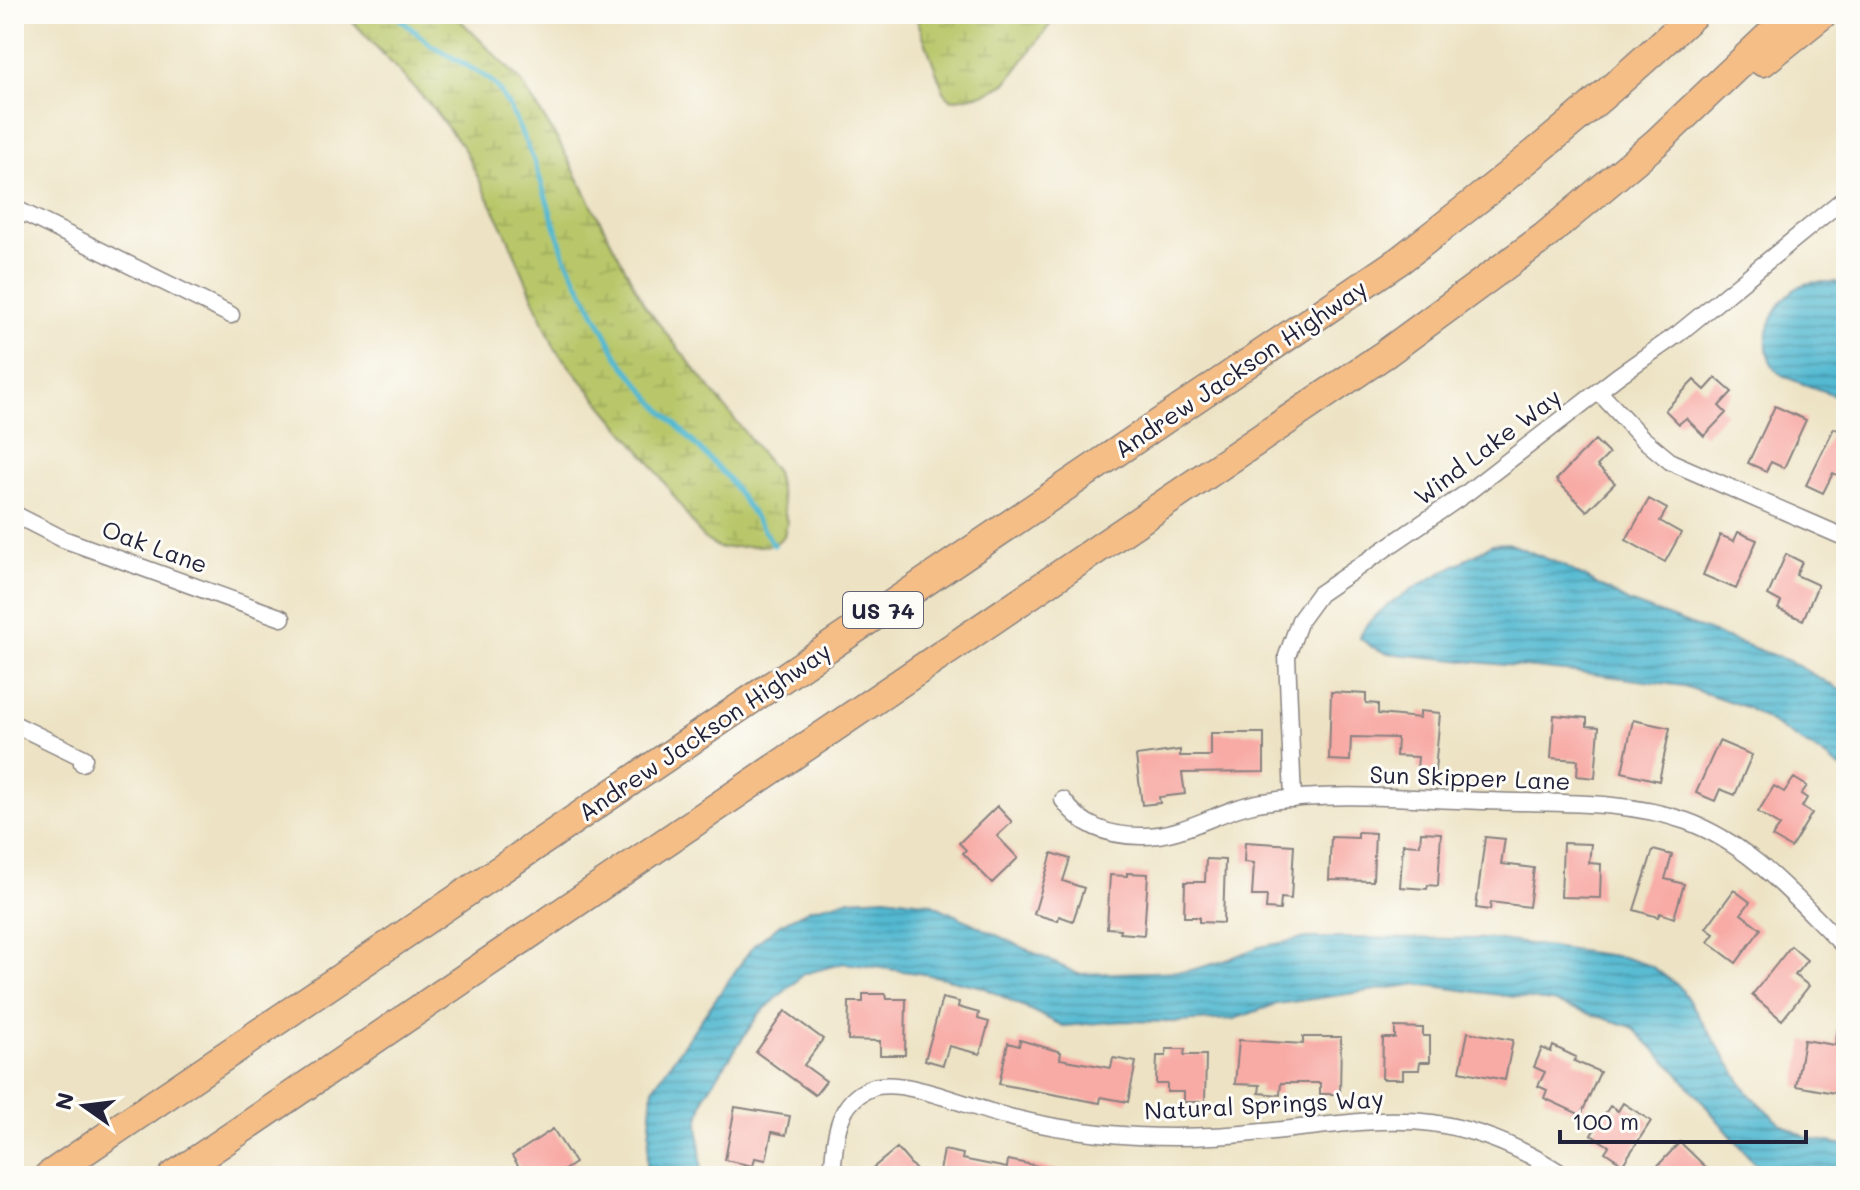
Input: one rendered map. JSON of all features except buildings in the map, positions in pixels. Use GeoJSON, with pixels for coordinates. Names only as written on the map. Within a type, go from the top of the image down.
{"type":"FeatureCollection","features":[{"type":"Feature","properties":{"kind":"highway","name":"Andrew Jackson Highway"},"geometry":{"type":"LineString","coordinates":[[48,1176],[1400,260],[1564,131],[1694,14]]}},
{"type":"Feature","properties":{"kind":"highway","name":"US 74"},"geometry":{"type":"LineString","coordinates":[[173,1176],[1385,354],[1544,237],[1657,142],[1792,14]]}},
{"type":"Feature","properties":{"kind":"highway"},"geometry":{"type":"LineString","coordinates":[[1657,142],[1823,14]]}},
{"type":"Feature","properties":{"kind":"street","name":"Wind Lake Way"},"geometry":{"type":"LineString","coordinates":[[1293,799],[1287,656],[1308,606],[1319,594],[1468,492],[1678,334],[1846,197]]}},
{"type":"Feature","properties":{"kind":"street"},"geometry":{"type":"LineString","coordinates":[[14,208],[231,315]]}},
{"type":"Feature","properties":{"kind":"street"},"geometry":{"type":"LineString","coordinates":[[1599,392],[1642,438],[1671,462],[1846,538]]}},
{"type":"Feature","properties":{"kind":"street","name":"Oak Lane"},"geometry":{"type":"LineString","coordinates":[[14,514],[63,539],[282,618]]}},
{"type":"Feature","properties":{"kind":"street"},"geometry":{"type":"LineString","coordinates":[[14,724],[84,758],[82,763]]}},
{"type":"Feature","properties":{"kind":"street","name":"Sun Skipper Lane"},"geometry":{"type":"LineString","coordinates":[[1063,800],[1070,811],[1090,827],[1145,836],[1178,831],[1249,804],[1293,799],[1413,797],[1593,805],[1663,815],[1706,830],[1748,856],[1846,948]]}},
{"type":"Feature","properties":{"kind":"street","name":"Natural Springs Way"},"geometry":{"type":"LineString","coordinates":[[832,1176],[836,1130],[848,1105],[870,1088],[895,1084],[1005,1116],[1054,1127],[1112,1134],[1180,1138],[1371,1122],[1433,1124],[1494,1138],[1530,1154],[1565,1176]]}},
{"type":"Feature","properties":{"kind":"green space"},"geometry":{"type":"Polygon","coordinates":[[[346,14],[454,14],[520,80],[559,142],[645,306],[776,472],[787,523],[784,536],[774,545],[719,548],[703,538],[650,462],[555,349],[508,238],[464,149],[431,106],[346,14]]]}},
{"type":"Feature","properties":{"kind":"green space"},"geometry":{"type":"Polygon","coordinates":[[[915,14],[1058,14],[1007,82],[987,93],[952,100],[944,92],[915,14]]]}},
{"type":"Feature","properties":{"kind":"water"},"geometry":{"type":"Polygon","coordinates":[[[1836,282],[1846,289],[1846,399],[1782,375],[1770,361],[1767,348],[1771,322],[1794,290],[1805,284],[1836,282]]]}},
{"type":"Feature","properties":{"kind":"water"},"geometry":{"type":"Polygon","coordinates":[[[1508,543],[1560,564],[1629,602],[1789,661],[1846,693],[1846,772],[1746,707],[1684,686],[1387,653],[1360,638],[1366,625],[1379,612],[1417,586],[1492,544],[1508,543]]]}},
{"type":"Feature","properties":{"kind":"water"},"geometry":{"type":"Polygon","coordinates":[[[885,897],[930,903],[1078,974],[1187,971],[1259,947],[1307,938],[1493,939],[1622,957],[1651,966],[1680,987],[1749,1094],[1781,1124],[1807,1138],[1846,1145],[1846,1176],[1771,1176],[1755,1164],[1676,1071],[1632,1027],[1552,1002],[1418,984],[1277,1004],[1234,1019],[1123,1021],[1063,1026],[983,987],[925,974],[844,963],[804,974],[759,1014],[705,1095],[698,1123],[702,1176],[646,1176],[653,1088],[753,946],[780,924],[810,909],[851,899],[885,897]]]}},
{"type":"Feature","properties":{"kind":"waterway"},"geometry":{"type":"LineString","coordinates":[[394,14],[431,45],[488,78],[497,87],[535,163],[565,257],[619,359],[656,404],[727,477],[774,545]]}}]}
